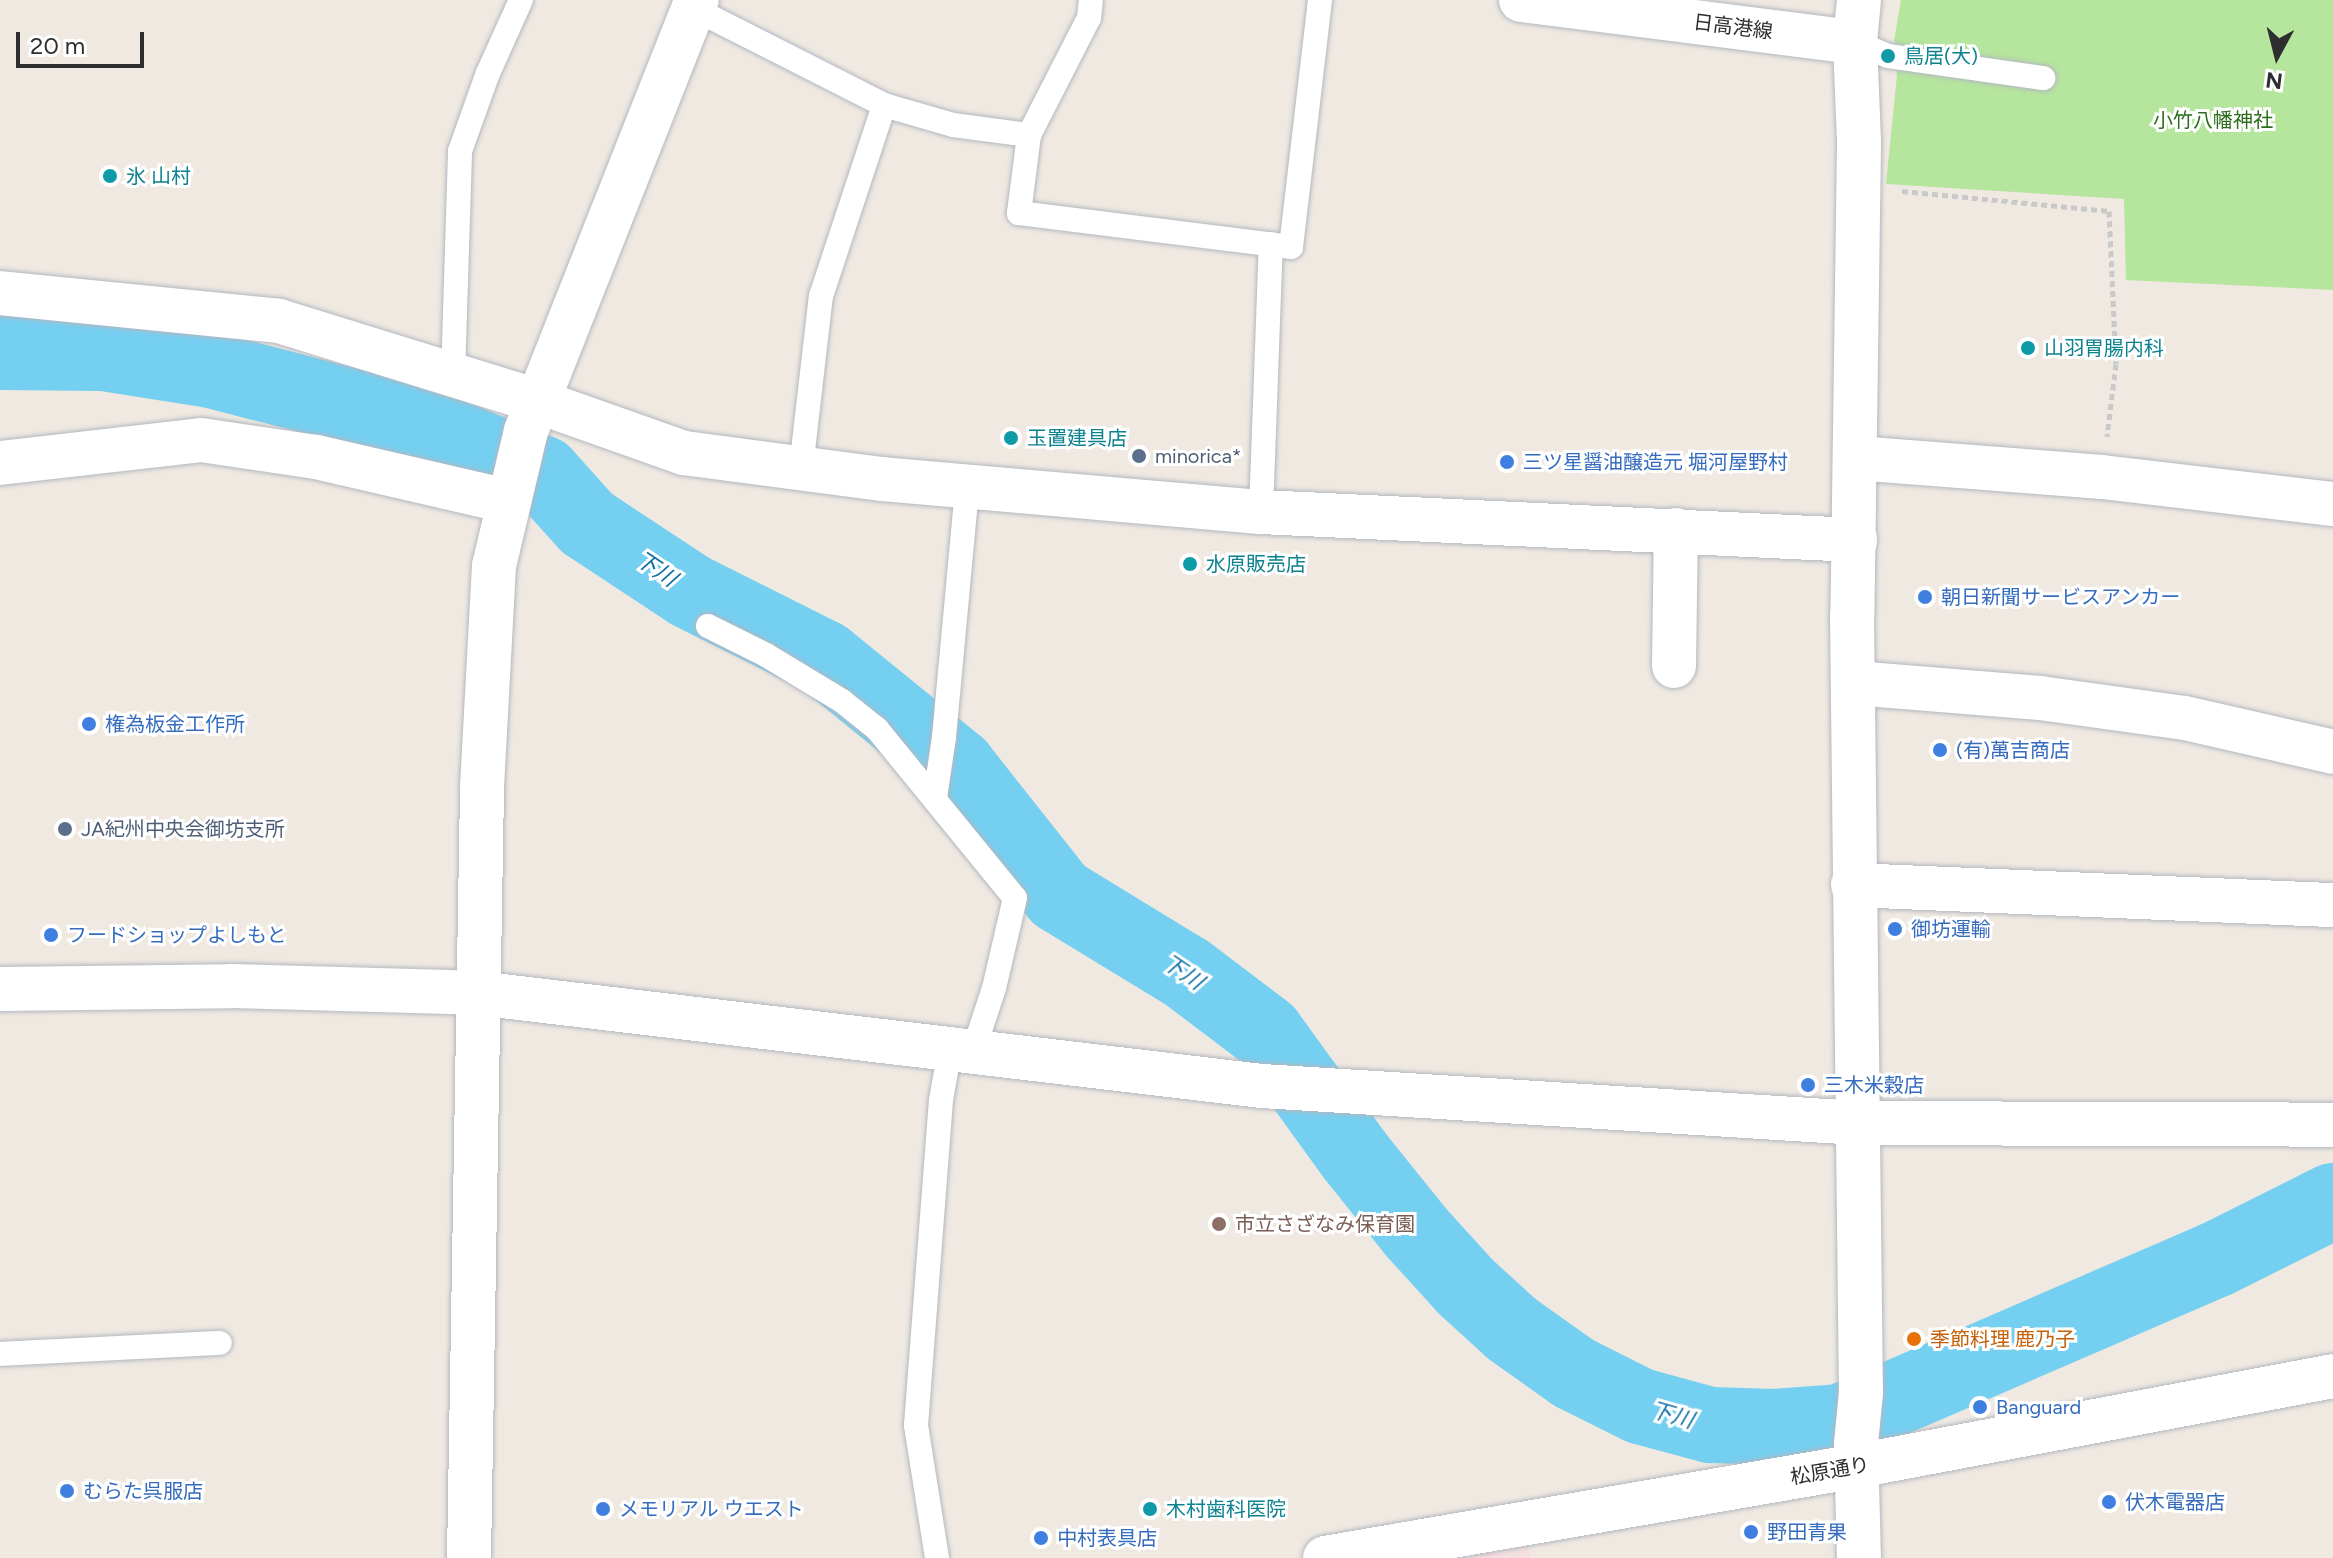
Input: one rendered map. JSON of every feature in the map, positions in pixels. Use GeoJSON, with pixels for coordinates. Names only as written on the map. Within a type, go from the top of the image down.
{"type":"FeatureCollection","features":[{"type":"Feature","properties":{"kind":"street","name":"日高港線"},"geometry":{"type":"LineString","coordinates":[[1521,0],[1855,42]]}},
{"type":"Feature","properties":{"kind":"street"},"geometry":{"type":"LineString","coordinates":[[1859,0],[1855,42],[1853,885],[1861,1392],[1857,1455],[1859,1558]]}},
{"type":"Feature","properties":{"kind":"street"},"geometry":{"type":"LineString","coordinates":[[469,1558],[482,787],[494,566],[507,501],[533,417],[688,3]]}},
{"type":"Feature","properties":{"kind":"street"},"geometry":{"type":"LineString","coordinates":[[0,293],[279,321],[453,376],[533,417],[684,453],[967,487],[1261,512],[1855,540]]}},
{"type":"Feature","properties":{"kind":"street"},"geometry":{"type":"LineString","coordinates":[[0,463],[201,440],[316,457],[507,501]]}},
{"type":"Feature","properties":{"kind":"street"},"geometry":{"type":"LineString","coordinates":[[1856,458],[2102,477],[2333,504]]}},
{"type":"Feature","properties":{"kind":"street"},"geometry":{"type":"LineString","coordinates":[[1674,666],[1676,530]]}},
{"type":"Feature","properties":{"kind":"street"},"geometry":{"type":"LineString","coordinates":[[1854,683],[2040,698],[2185,718],[2333,752]]}},
{"type":"Feature","properties":{"kind":"street"},"geometry":{"type":"LineString","coordinates":[[1853,885],[2333,905]]}},
{"type":"Feature","properties":{"kind":"street"},"geometry":{"type":"LineString","coordinates":[[0,989],[232,986],[477,993],[1262,1086],[1858,1123],[2333,1125]]}},
{"type":"Feature","properties":{"kind":"street","name":"松原通り"},"geometry":{"type":"LineString","coordinates":[[1325,1558],[1857,1455],[2333,1376]]}},
{"type":"Feature","properties":{"kind":"lane"},"geometry":{"type":"LineString","coordinates":[[453,376],[460,151],[488,73],[521,0]]}},
{"type":"Feature","properties":{"kind":"lane"},"geometry":{"type":"LineString","coordinates":[[1091,0],[1089,18],[1029,135],[1019,213],[1291,247],[1320,0]]}},
{"type":"Feature","properties":{"kind":"lane"},"geometry":{"type":"LineString","coordinates":[[688,3],[884,105],[953,125],[1029,135]]}},
{"type":"Feature","properties":{"kind":"lane"},"geometry":{"type":"LineString","coordinates":[[1855,42],[1888,56],[2043,78]]}},
{"type":"Feature","properties":{"kind":"lane"},"geometry":{"type":"LineString","coordinates":[[801,468],[821,296],[884,105]]}},
{"type":"Feature","properties":{"kind":"lane"},"geometry":{"type":"LineString","coordinates":[[1261,512],[1271,244]]}},
{"type":"Feature","properties":{"kind":"lane"},"geometry":{"type":"LineString","coordinates":[[936,791],[944,737],[967,487]]}},
{"type":"Feature","properties":{"kind":"lane"},"geometry":{"type":"LineString","coordinates":[[708,626],[766,655],[842,701],[877,729],[936,791],[1015,898],[994,988],[961,1051],[941,1100],[916,1425],[937,1558]]}},
{"type":"Feature","properties":{"kind":"lane"},"geometry":{"type":"LineString","coordinates":[[0,1354],[220,1343]]}},
{"type":"Feature","properties":{"kind":"path"},"geometry":{"type":"LineString","coordinates":[[1857,186],[2109,211],[2116,364],[2102,477]]}},
{"type":"Feature","properties":{"kind":"shaded area"},"geometry":{"type":"Polygon","coordinates":[[[1528,1537],[1531,1558],[1472,1558],[1471,1548],[1528,1537]]]}},
{"type":"Feature","properties":{"kind":"green space","name":"小竹八幡神社"},"geometry":{"type":"Polygon","coordinates":[[[1901,0],[2333,0],[2333,290],[2126,280],[2124,199],[1886,184],[1897,75],[1894,41],[1901,0]]]}},
{"type":"Feature","properties":{"kind":"waterway","name":"下川"},"geometry":{"type":"LineString","coordinates":[[0,352],[103,353],[211,370],[420,424],[543,474],[587,523],[690,591],[824,658],[958,767],[1059,895],[1187,973],[1266,1033],[1355,1156],[1416,1232],[1466,1287],[1512,1329],[1574,1373],[1640,1406],[1710,1425],[1774,1427],[1840,1422],[2217,1259],[2333,1201]]}},
{"type":"Feature","properties":{"kind":"place","name":"鳥居(大)"},"geometry":{"type":"Point","coordinates":[1888,56]}},
{"type":"Feature","properties":{"kind":"place","name":"氷 山村"},"geometry":{"type":"Point","coordinates":[110,176]}},
{"type":"Feature","properties":{"kind":"place","name":"山羽胃腸内科"},"geometry":{"type":"Point","coordinates":[2028,348]}},
{"type":"Feature","properties":{"kind":"place","name":"玉置建具店"},"geometry":{"type":"Point","coordinates":[1011,438]}},
{"type":"Feature","properties":{"kind":"place","name":"minorica*"},"geometry":{"type":"Point","coordinates":[1139,456]}},
{"type":"Feature","properties":{"kind":"place","name":"三ツ星醤油醸造元 堀河屋野村"},"geometry":{"type":"Point","coordinates":[1507,462]}},
{"type":"Feature","properties":{"kind":"place","name":"水原販売店"},"geometry":{"type":"Point","coordinates":[1190,564]}},
{"type":"Feature","properties":{"kind":"place","name":"朝日新聞サービスアンカー"},"geometry":{"type":"Point","coordinates":[1925,597]}},
{"type":"Feature","properties":{"kind":"place","name":"権為板金工作所"},"geometry":{"type":"Point","coordinates":[89,724]}},
{"type":"Feature","properties":{"kind":"place","name":"(有)萬吉商店"},"geometry":{"type":"Point","coordinates":[1940,750]}},
{"type":"Feature","properties":{"kind":"place","name":"JA紀州中央会御坊支所"},"geometry":{"type":"Point","coordinates":[65,829]}},
{"type":"Feature","properties":{"kind":"place","name":"御坊運輸"},"geometry":{"type":"Point","coordinates":[1895,929]}},
{"type":"Feature","properties":{"kind":"place","name":"フードショップよしもと"},"geometry":{"type":"Point","coordinates":[51,935]}},
{"type":"Feature","properties":{"kind":"place","name":"三木米穀店"},"geometry":{"type":"Point","coordinates":[1808,1085]}},
{"type":"Feature","properties":{"kind":"place","name":"市立さざなみ保育園"},"geometry":{"type":"Point","coordinates":[1219,1224]}},
{"type":"Feature","properties":{"kind":"place","name":"季節料理 鹿乃子"},"geometry":{"type":"Point","coordinates":[1914,1339]}},
{"type":"Feature","properties":{"kind":"place","name":"Banguard"},"geometry":{"type":"Point","coordinates":[1980,1407]}},
{"type":"Feature","properties":{"kind":"place","name":"むらた呉服店"},"geometry":{"type":"Point","coordinates":[67,1491]}},
{"type":"Feature","properties":{"kind":"place","name":"伏木電器店"},"geometry":{"type":"Point","coordinates":[2109,1502]}},
{"type":"Feature","properties":{"kind":"place","name":"メモリアル ウエスト"},"geometry":{"type":"Point","coordinates":[603,1509]}},
{"type":"Feature","properties":{"kind":"place","name":"木村歯科医院"},"geometry":{"type":"Point","coordinates":[1150,1509]}},
{"type":"Feature","properties":{"kind":"place","name":"野田青果"},"geometry":{"type":"Point","coordinates":[1751,1532]}},
{"type":"Feature","properties":{"kind":"place","name":"中村表具店"},"geometry":{"type":"Point","coordinates":[1041,1538]}}]}
